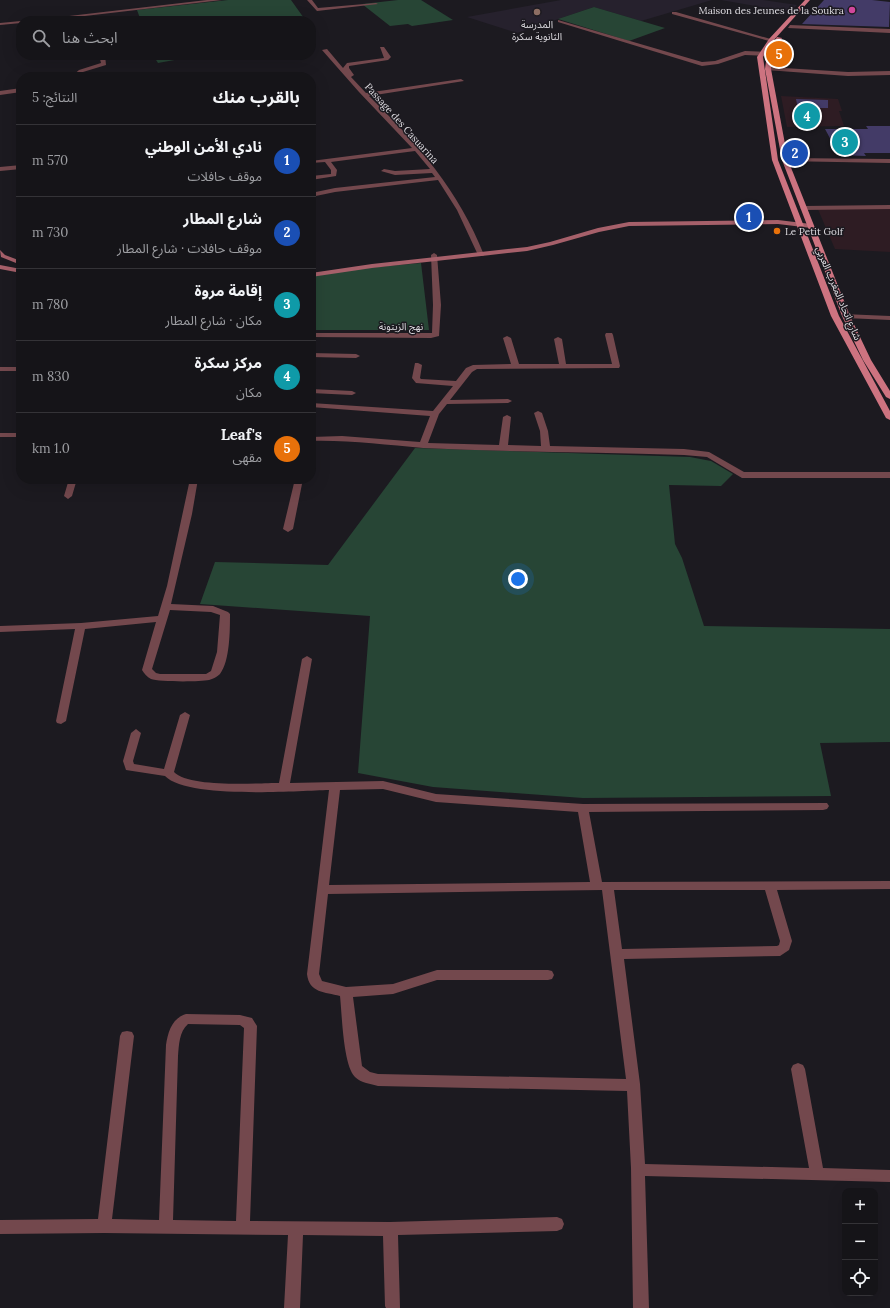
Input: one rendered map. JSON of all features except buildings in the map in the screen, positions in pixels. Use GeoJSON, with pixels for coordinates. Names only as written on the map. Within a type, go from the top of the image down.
{"type":"FeatureCollection","features":[{"type":"Feature","properties":{"kind":"main road","name":"شارع اتحاد المغرب العربي"},"geometry":{"type":"LineString","coordinates":[[808,0],[771,40],[762,54],[759,63],[775,160],[836,316],[864,372],[890,418]]}},
{"type":"Feature","properties":{"kind":"main road","name":"شارع اتحاد المغرب العربي"},"geometry":{"type":"LineString","coordinates":[[816,0],[776,41],[770,54],[768,69],[785,160],[846,316],[867,360],[890,397]]}},
{"type":"Feature","properties":{"kind":"main road"},"geometry":{"type":"LineString","coordinates":[[799,222],[808,218]]}},
{"type":"Feature","properties":{"kind":"main road"},"geometry":{"type":"LineString","coordinates":[[316,268],[372,260],[492,254],[540,247],[598,230],[629,224],[799,222],[811,226]]}},
{"type":"Feature","properties":{"kind":"main road"},"geometry":{"type":"LineString","coordinates":[[1,255],[16,261]]}},
{"type":"Feature","properties":{"kind":"main road"},"geometry":{"type":"LineString","coordinates":[[316,273],[434,257]]}},
{"type":"Feature","properties":{"kind":"main road"},"geometry":{"type":"LineString","coordinates":[[0,267],[16,270]]}},
{"type":"Feature","properties":{"kind":"street"},"geometry":{"type":"LineString","coordinates":[[74,16],[220,0]]}},
{"type":"Feature","properties":{"kind":"street"},"geometry":{"type":"LineString","coordinates":[[310,0],[317,10],[376,4]]}},
{"type":"Feature","properties":{"kind":"street"},"geometry":{"type":"LineString","coordinates":[[674,13],[771,40]]}},
{"type":"Feature","properties":{"kind":"street"},"geometry":{"type":"LineString","coordinates":[[560,21],[702,64],[716,63],[745,53],[770,54]]}},
{"type":"Feature","properties":{"kind":"street"},"geometry":{"type":"LineString","coordinates":[[0,24],[16,22]]}},
{"type":"Feature","properties":{"kind":"street"},"geometry":{"type":"LineString","coordinates":[[790,27],[890,31]]}},
{"type":"Feature","properties":{"kind":"street"},"geometry":{"type":"LineString","coordinates":[[382,48],[388,57],[386,59],[345,67],[367,95],[461,80]]}},
{"type":"Feature","properties":{"kind":"street","name":"Passage des Casuarina"},"geometry":{"type":"LineString","coordinates":[[325,50],[416,148],[434,171],[466,222],[481,255]]}},
{"type":"Feature","properties":{"kind":"street"},"geometry":{"type":"LineString","coordinates":[[80,72],[104,64],[103,60]]}},
{"type":"Feature","properties":{"kind":"street"},"geometry":{"type":"LineString","coordinates":[[768,69],[889,75]]}},
{"type":"Feature","properties":{"kind":"street"},"geometry":{"type":"LineString","coordinates":[[0,93],[16,91]]}},
{"type":"Feature","properties":{"kind":"street"},"geometry":{"type":"LineString","coordinates":[[316,162],[416,148]]}},
{"type":"Feature","properties":{"kind":"street"},"geometry":{"type":"LineString","coordinates":[[785,160],[890,161]]}},
{"type":"Feature","properties":{"kind":"street"},"geometry":{"type":"LineString","coordinates":[[316,177],[334,175],[334,170],[327,161]]}},
{"type":"Feature","properties":{"kind":"street"},"geometry":{"type":"LineString","coordinates":[[0,169],[16,167]]}},
{"type":"Feature","properties":{"kind":"street"},"geometry":{"type":"LineString","coordinates":[[384,171],[395,173],[434,171]]}},
{"type":"Feature","properties":{"kind":"street"},"geometry":{"type":"LineString","coordinates":[[316,194],[335,190],[439,178]]}},
{"type":"Feature","properties":{"kind":"street"},"geometry":{"type":"LineString","coordinates":[[803,208],[890,208]]}},
{"type":"Feature","properties":{"kind":"street","name":"نهج الزيتونة"},"geometry":{"type":"LineString","coordinates":[[316,335],[421,336],[436,334],[437,305],[434,257]]}},
{"type":"Feature","properties":{"kind":"street"},"geometry":{"type":"LineString","coordinates":[[846,316],[890,318]]}},
{"type":"Feature","properties":{"kind":"street"},"geometry":{"type":"LineString","coordinates":[[423,445],[435,414],[472,368],[616,366],[609,335]]}},
{"type":"Feature","properties":{"kind":"street"},"geometry":{"type":"LineString","coordinates":[[507,338],[516,367]]}},
{"type":"Feature","properties":{"kind":"street"},"geometry":{"type":"LineString","coordinates":[[558,339],[564,366]]}},
{"type":"Feature","properties":{"kind":"street"},"geometry":{"type":"LineString","coordinates":[[316,355],[356,356]]}},
{"type":"Feature","properties":{"kind":"street"},"geometry":{"type":"LineString","coordinates":[[418,366],[416,378],[419,381],[458,384]]}},
{"type":"Feature","properties":{"kind":"street"},"geometry":{"type":"LineString","coordinates":[[0,369],[16,369]]}},
{"type":"Feature","properties":{"kind":"street"},"geometry":{"type":"LineString","coordinates":[[316,391],[352,392]]}},
{"type":"Feature","properties":{"kind":"street"},"geometry":{"type":"LineString","coordinates":[[444,402],[508,401]]}},
{"type":"Feature","properties":{"kind":"street"},"geometry":{"type":"LineString","coordinates":[[316,405],[435,414]]}},
{"type":"Feature","properties":{"kind":"street"},"geometry":{"type":"LineString","coordinates":[[538,413],[544,431],[546,449]]}},
{"type":"Feature","properties":{"kind":"street"},"geometry":{"type":"LineString","coordinates":[[503,448],[507,417]]}},
{"type":"Feature","properties":{"kind":"street"},"geometry":{"type":"LineString","coordinates":[[0,446],[1,435],[16,435]]}},
{"type":"Feature","properties":{"kind":"street"},"geometry":{"type":"LineString","coordinates":[[316,439],[342,438],[423,445],[503,448],[696,453],[718,459],[742,475],[890,475]]}},
{"type":"Feature","properties":{"kind":"street"},"geometry":{"type":"LineString","coordinates":[[68,496],[72,484]]}},
{"type":"Feature","properties":{"kind":"street"},"geometry":{"type":"LineString","coordinates":[[165,607],[214,609],[225,614],[218,671],[208,677],[160,677],[150,673],[147,670],[165,607],[188,514],[193,484]]}},
{"type":"Feature","properties":{"kind":"street"},"geometry":{"type":"LineString","coordinates":[[288,529],[298,484]]}},
{"type":"Feature","properties":{"kind":"street"},"geometry":{"type":"LineString","coordinates":[[0,629],[81,626],[161,619]]}},
{"type":"Feature","properties":{"kind":"street"},"geometry":{"type":"LineString","coordinates":[[61,721],[81,626]]}},
{"type":"Feature","properties":{"kind":"street"},"geometry":{"type":"LineString","coordinates":[[284,787],[306,659]]}},
{"type":"Feature","properties":{"kind":"street"},"geometry":{"type":"LineString","coordinates":[[168,773],[185,715]]}},
{"type":"Feature","properties":{"kind":"street"},"geometry":{"type":"LineString","coordinates":[[136,733],[128,765],[130,767],[168,773],[173,778],[196,785],[215,787],[383,785],[436,798],[583,808],[823,806]]}},
{"type":"Feature","properties":{"kind":"street"},"geometry":{"type":"LineString","coordinates":[[335,786],[313,974],[314,981],[318,985],[346,992],[393,989],[437,975],[548,975]]}},
{"type":"Feature","properties":{"kind":"street"},"geometry":{"type":"LineString","coordinates":[[583,808],[618,954],[633,1085],[638,1170],[641,1308]]}},
{"type":"Feature","properties":{"kind":"street"},"geometry":{"type":"LineString","coordinates":[[324,890],[602,886],[890,885]]}},
{"type":"Feature","properties":{"kind":"street"},"geometry":{"type":"LineString","coordinates":[[618,954],[780,951],[785,947],[786,941],[770,886]]}},
{"type":"Feature","properties":{"kind":"street"},"geometry":{"type":"LineString","coordinates":[[346,992],[354,1061],[357,1071],[365,1077],[378,1080],[633,1085]]}},
{"type":"Feature","properties":{"kind":"street"},"geometry":{"type":"LineString","coordinates":[[166,1226],[171,1056],[176,1029],[180,1022],[186,1019],[240,1020],[247,1022],[251,1026],[243,1227]]}},
{"type":"Feature","properties":{"kind":"street"},"geometry":{"type":"LineString","coordinates":[[104,1226],[127,1036]]}},
{"type":"Feature","properties":{"kind":"street"},"geometry":{"type":"LineString","coordinates":[[798,1069],[817,1174]]}},
{"type":"Feature","properties":{"kind":"street"},"geometry":{"type":"LineString","coordinates":[[638,1170],[890,1176]]}},
{"type":"Feature","properties":{"kind":"street"},"geometry":{"type":"LineString","coordinates":[[0,1227],[166,1226],[390,1229],[557,1224]]}},
{"type":"Feature","properties":{"kind":"street"},"geometry":{"type":"LineString","coordinates":[[292,1308],[296,1227]]}},
{"type":"Feature","properties":{"kind":"street"},"geometry":{"type":"LineString","coordinates":[[390,1229],[393,1306]]}},
{"type":"Feature","properties":{"kind":"shaded area","name":"المدرسة الثانوية سكرة"},"geometry":{"type":"Polygon","coordinates":[[[561,0],[712,0],[641,21],[594,7],[517,33],[467,17],[561,0]]]}},
{"type":"Feature","properties":{"kind":"shaded area"},"geometry":{"type":"Polygon","coordinates":[[[721,0],[763,0],[797,5],[790,12],[721,0]]]}},
{"type":"Feature","properties":{"kind":"shaded area"},"geometry":{"type":"Polygon","coordinates":[[[781,96],[838,99],[842,111],[839,111],[844,126],[787,127],[781,96]]]}},
{"type":"Feature","properties":{"kind":"shaded area"},"geometry":{"type":"Polygon","coordinates":[[[817,207],[890,207],[890,252],[835,249],[817,207]]]}},
{"type":"Feature","properties":{"kind":"green space"},"geometry":{"type":"Polygon","coordinates":[[[228,0],[291,0],[302,16],[139,16],[137,10],[228,0]]]}},
{"type":"Feature","properties":{"kind":"green space"},"geometry":{"type":"Polygon","coordinates":[[[398,0],[421,0],[453,20],[412,26],[408,24],[390,26],[362,4],[398,0]]]}},
{"type":"Feature","properties":{"kind":"green space"},"geometry":{"type":"Polygon","coordinates":[[[594,7],[665,28],[629,41],[558,19],[594,7]]]}},
{"type":"Feature","properties":{"kind":"green space"},"geometry":{"type":"Polygon","coordinates":[[[156,60],[174,60],[158,63],[156,60]]]}},
{"type":"Feature","properties":{"kind":"green space"},"geometry":{"type":"Polygon","coordinates":[[[421,263],[429,330],[316,330],[316,275],[356,269],[421,263]]]}},
{"type":"Feature","properties":{"kind":"green space"},"geometry":{"type":"Polygon","coordinates":[[[415,448],[690,457],[711,461],[733,474],[721,486],[669,485],[675,544],[682,558],[704,626],[890,629],[890,742],[820,743],[831,796],[583,798],[433,787],[358,773],[370,616],[200,604],[215,562],[328,565],[415,448]]]}},
{"type":"Feature","properties":{"kind":"place","name":"Maison des Jeunes de la Soukra"},"geometry":{"type":"Point","coordinates":[852,10]}},
{"type":"Feature","properties":{"kind":"place","name":"المدرسة الثانوية سكرة"},"geometry":{"type":"Point","coordinates":[537,12]}},
{"type":"Feature","properties":{"kind":"place","name":"Leaf's"},"geometry":{"type":"Point","coordinates":[779,54]}},
{"type":"Feature","properties":{"kind":"place","name":"مركز سكرة"},"geometry":{"type":"Point","coordinates":[807,116]}},
{"type":"Feature","properties":{"kind":"place","name":"إقامة مروة"},"geometry":{"type":"Point","coordinates":[845,142]}},
{"type":"Feature","properties":{"kind":"place","name":"شارع المطار"},"geometry":{"type":"Point","coordinates":[795,153]}},
{"type":"Feature","properties":{"kind":"place","name":"نادي الأمن الوطني"},"geometry":{"type":"Point","coordinates":[749,217]}},
{"type":"Feature","properties":{"kind":"place","name":"Le Petit Golf"},"geometry":{"type":"Point","coordinates":[777,231]}}]}
